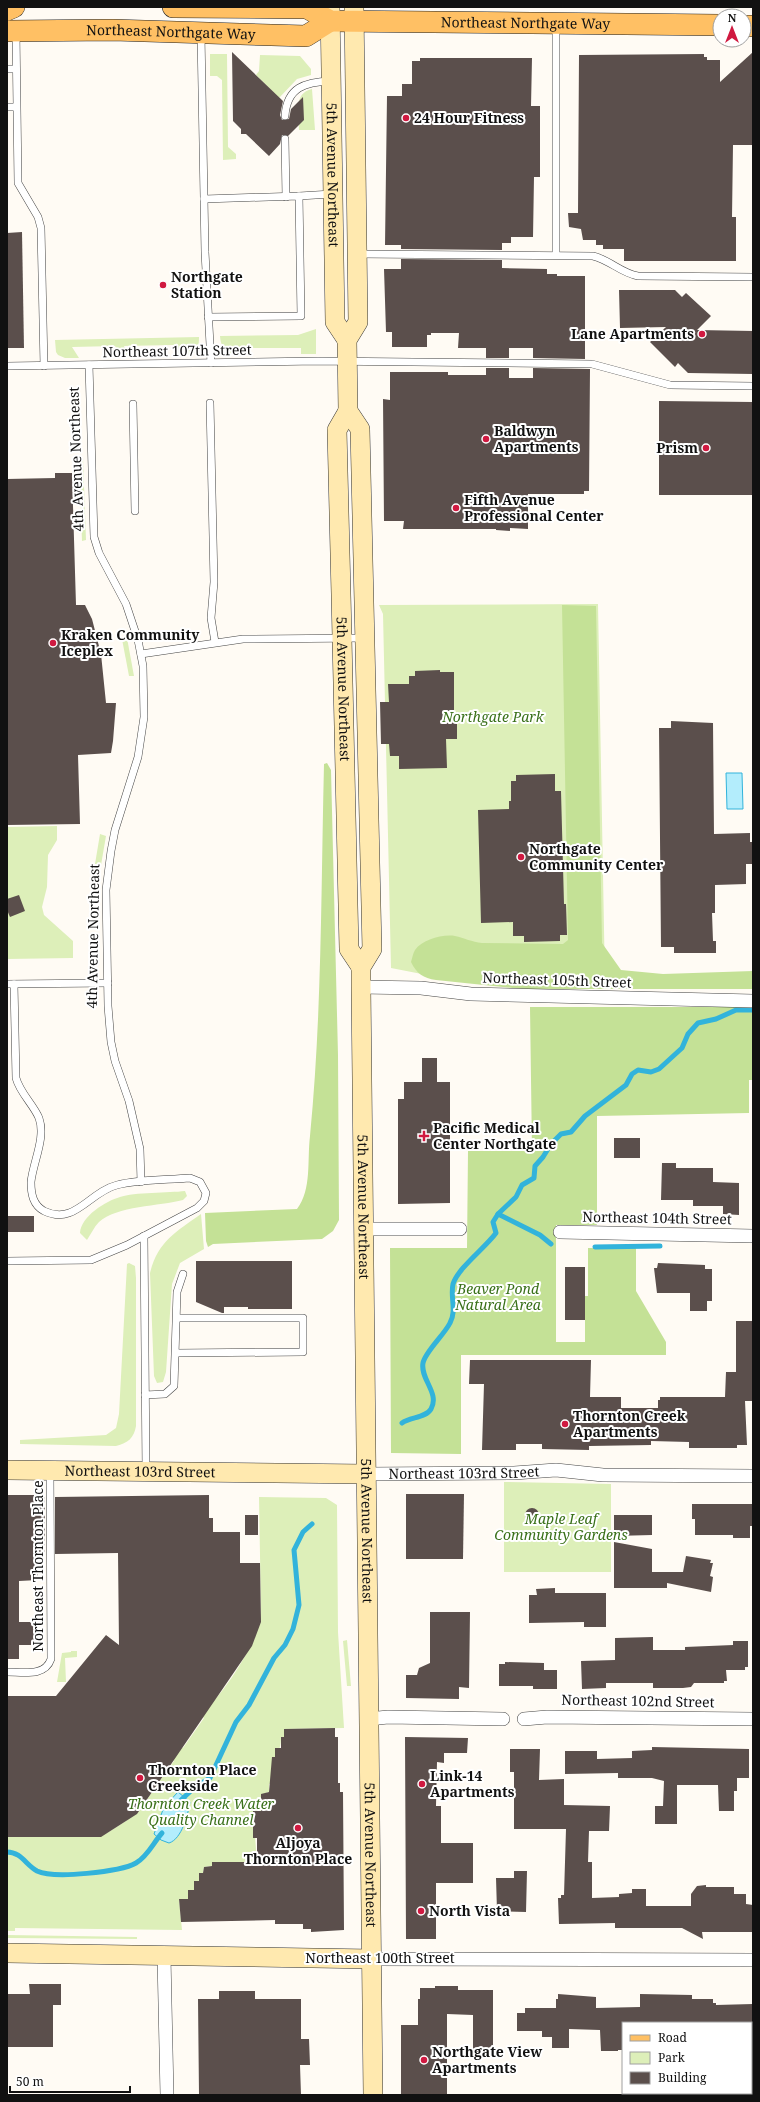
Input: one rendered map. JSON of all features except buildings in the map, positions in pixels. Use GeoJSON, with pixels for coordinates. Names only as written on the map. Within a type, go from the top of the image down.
{"type":"FeatureCollection","features":[{"type":"Feature","properties":{"kind":"main road"},"geometry":{"type":"LineString","coordinates":[[7,10],[14,7]]}},
{"type":"Feature","properties":{"kind":"main road","name":"Northeast Northgate Way"},"geometry":{"type":"LineString","coordinates":[[174,7],[307,8],[330,14],[556,24],[712,25]]}},
{"type":"Feature","properties":{"kind":"main road","name":"Northeast Northgate Way"},"geometry":{"type":"LineString","coordinates":[[11,32],[113,30],[306,36],[330,14]]}},
{"type":"Feature","properties":{"kind":"main road","name":"5th Avenue Northeast"},"geometry":{"type":"LineString","coordinates":[[330,14],[335,322],[347,340],[358,322],[354,14]]}},
{"type":"Feature","properties":{"kind":"main road"},"geometry":{"type":"LineString","coordinates":[[347,340],[348,411]]}},
{"type":"Feature","properties":{"kind":"main road","name":"5th Avenue Northeast"},"geometry":{"type":"LineString","coordinates":[[361,967],[349,949],[337,430],[348,411],[360,429],[372,949],[361,967],[361,987],[373,2095]]}},
{"type":"Feature","properties":{"kind":"main road","name":"Northeast 103rd Street"},"geometry":{"type":"LineString","coordinates":[[7,1470],[366,1474]]}},
{"type":"Feature","properties":{"kind":"main road","name":"Northeast 100th Street"},"geometry":{"type":"LineString","coordinates":[[7,1953],[164,1957],[372,1959]]}},
{"type":"Feature","properties":{"kind":"street","name":"Northeast 105th Street"},"geometry":{"type":"LineString","coordinates":[[361,987],[421,988],[471,994],[753,1001]]}},
{"type":"Feature","properties":{"kind":"street"},"geometry":{"type":"LineString","coordinates":[[363,1229],[460,1229]]}},
{"type":"Feature","properties":{"kind":"street","name":"Northeast 104th Street"},"geometry":{"type":"LineString","coordinates":[[560,1232],[753,1236]]}},
{"type":"Feature","properties":{"kind":"street","name":"Northeast 103rd Street"},"geometry":{"type":"LineString","coordinates":[[366,1474],[514,1473],[524,1471],[556,1470],[607,1475],[753,1476]]}},
{"type":"Feature","properties":{"kind":"street"},"geometry":{"type":"LineString","coordinates":[[369,1720],[388,1716],[503,1720]]}},
{"type":"Feature","properties":{"kind":"street","name":"Northeast 102nd Street"},"geometry":{"type":"LineString","coordinates":[[524,1720],[547,1716],[753,1718]]}},
{"type":"Feature","properties":{"kind":"street"},"geometry":{"type":"LineString","coordinates":[[164,1957],[166,2095]]}},
{"type":"Feature","properties":{"kind":"street","name":"Northeast 100th Street"},"geometry":{"type":"LineString","coordinates":[[372,1959],[753,1960]]}},
{"type":"Feature","properties":{"kind":"lane"},"geometry":{"type":"LineString","coordinates":[[556,24],[556,254]]}},
{"type":"Feature","properties":{"kind":"lane"},"geometry":{"type":"LineString","coordinates":[[11,32],[16,69],[18,183],[38,217],[41,228],[44,366]]}},
{"type":"Feature","properties":{"kind":"lane"},"geometry":{"type":"LineString","coordinates":[[201,32],[204,198],[211,363]]}},
{"type":"Feature","properties":{"kind":"lane"},"geometry":{"type":"LineString","coordinates":[[7,69],[16,69]]}},
{"type":"Feature","properties":{"kind":"lane"},"geometry":{"type":"LineString","coordinates":[[285,116],[287,103],[303,85],[310,82],[332,81]]}},
{"type":"Feature","properties":{"kind":"lane"},"geometry":{"type":"LineString","coordinates":[[7,108],[16,108]]}},
{"type":"Feature","properties":{"kind":"lane"},"geometry":{"type":"LineString","coordinates":[[285,139],[286,197]]}},
{"type":"Feature","properties":{"kind":"lane"},"geometry":{"type":"LineString","coordinates":[[204,198],[286,197],[333,194]]}},
{"type":"Feature","properties":{"kind":"lane"},"geometry":{"type":"LineString","coordinates":[[208,317],[301,316],[299,196]]}},
{"type":"Feature","properties":{"kind":"lane"},"geometry":{"type":"LineString","coordinates":[[356,254],[556,254],[600,257],[620,271],[638,276],[753,277]]}},
{"type":"Feature","properties":{"kind":"lane","name":"Northeast 107th Street"},"geometry":{"type":"LineString","coordinates":[[7,366],[348,362],[592,364],[670,385],[753,386]]}},
{"type":"Feature","properties":{"kind":"lane","name":"4th Avenue Northeast"},"geometry":{"type":"LineString","coordinates":[[89,365],[94,538],[99,553],[126,604],[141,654],[144,718],[141,743],[134,773],[115,830],[108,869],[108,983],[111,1042],[138,1143],[141,1182]]}},
{"type":"Feature","properties":{"kind":"lane"},"geometry":{"type":"LineString","coordinates":[[210,403],[214,582],[211,618],[215,642]]}},
{"type":"Feature","properties":{"kind":"lane"},"geometry":{"type":"LineString","coordinates":[[132,404],[135,511]]}},
{"type":"Feature","properties":{"kind":"lane"},"geometry":{"type":"LineString","coordinates":[[141,654],[243,639],[364,638]]}},
{"type":"Feature","properties":{"kind":"lane"},"geometry":{"type":"LineString","coordinates":[[7,1261],[91,1260],[144,1236],[201,1205],[206,1196],[205,1189],[200,1182],[190,1178],[121,1184],[105,1190],[69,1215],[53,1215],[36,1204],[31,1191],[31,1182],[41,1129],[36,1113],[19,1086],[16,1078],[11,984],[108,983]]}},
{"type":"Feature","properties":{"kind":"lane"},"geometry":{"type":"LineString","coordinates":[[144,1236],[146,1471]]}},
{"type":"Feature","properties":{"kind":"lane"},"geometry":{"type":"LineString","coordinates":[[145,1395],[165,1394],[171,1391],[175,1379],[177,1292],[183,1274]]}},
{"type":"Feature","properties":{"kind":"lane"},"geometry":{"type":"LineString","coordinates":[[176,1352],[303,1352],[303,1318],[177,1318]]}},
{"type":"Feature","properties":{"kind":"lane","name":"Northeast Thornton Place"},"geometry":{"type":"LineString","coordinates":[[7,1672],[42,1670],[50,1664],[50,1471]]}},
{"type":"Feature","properties":{"kind":"green space"},"geometry":{"type":"Polygon","coordinates":[[[210,54],[227,54],[228,147],[236,154],[236,159],[223,160],[222,80],[217,76],[210,76],[210,54]]]}},
{"type":"Feature","properties":{"kind":"green space"},"geometry":{"type":"Polygon","coordinates":[[[260,55],[300,56],[311,69],[311,75],[297,79],[279,98],[256,75],[259,71],[260,55]]]}},
{"type":"Feature","properties":{"kind":"green space"},"geometry":{"type":"Polygon","coordinates":[[[312,89],[315,130],[299,130],[298,105],[302,95],[306,91],[312,89]]]}},
{"type":"Feature","properties":{"kind":"green space"},"geometry":{"type":"Polygon","coordinates":[[[316,329],[316,354],[301,354],[301,348],[249,348],[248,355],[238,355],[229,353],[223,347],[220,336],[298,335],[316,329]]]}},
{"type":"Feature","properties":{"kind":"green space"},"geometry":{"type":"Polygon","coordinates":[[[199,337],[197,350],[193,354],[180,356],[173,345],[124,346],[129,357],[122,357],[115,346],[72,347],[79,358],[65,358],[58,355],[56,352],[55,340],[199,337]]]}},
{"type":"Feature","properties":{"kind":"green space"},"geometry":{"type":"Polygon","coordinates":[[[79,456],[83,458],[86,540],[82,541],[79,456]]]}},
{"type":"Feature","properties":{"kind":"green space","name":"Northgate Park"},"geometry":{"type":"Polygon","coordinates":[[[598,604],[605,982],[432,976],[391,968],[383,614],[379,605],[598,604]]]}},
{"type":"Feature","properties":{"kind":"green space"},"geometry":{"type":"Polygon","coordinates":[[[562,605],[596,606],[602,943],[621,970],[663,974],[753,971],[753,989],[522,989],[431,979],[424,977],[418,972],[411,962],[414,951],[418,946],[433,938],[444,936],[455,936],[482,943],[563,944],[568,940],[562,605]]]}},
{"type":"Feature","properties":{"kind":"green space"},"geometry":{"type":"Polygon","coordinates":[[[127,638],[134,676],[129,676],[122,639],[127,638]]]}},
{"type":"Feature","properties":{"kind":"green space"},"geometry":{"type":"Polygon","coordinates":[[[327,763],[331,770],[338,1055],[339,1220],[333,1231],[322,1239],[213,1244],[208,1247],[206,1241],[205,1213],[297,1209],[305,1193],[308,1174],[317,1043],[324,764],[327,763]]]}},
{"type":"Feature","properties":{"kind":"green space"},"geometry":{"type":"Polygon","coordinates":[[[57,826],[57,840],[48,855],[47,887],[42,907],[44,915],[73,941],[73,958],[7,959],[7,827],[57,826]]]}},
{"type":"Feature","properties":{"kind":"green space"},"geometry":{"type":"Polygon","coordinates":[[[100,834],[106,836],[101,865],[95,864],[100,834]]]}},
{"type":"Feature","properties":{"kind":"green space","name":"Beaver Pond Natural Area"},"geometry":{"type":"Polygon","coordinates":[[[530,1007],[753,1007],[753,1080],[749,1080],[749,1113],[597,1116],[597,1225],[556,1225],[556,1342],[585,1342],[585,1296],[588,1296],[588,1248],[636,1248],[636,1291],[666,1342],[666,1355],[461,1355],[461,1454],[391,1453],[390,1248],[467,1248],[468,1151],[532,1151],[530,1007]]]}},
{"type":"Feature","properties":{"kind":"green space"},"geometry":{"type":"Polygon","coordinates":[[[185,1191],[187,1196],[183,1200],[139,1207],[107,1217],[97,1224],[87,1240],[80,1233],[81,1227],[89,1215],[114,1199],[134,1194],[185,1191]]]}},
{"type":"Feature","properties":{"kind":"green space"},"geometry":{"type":"Polygon","coordinates":[[[201,1214],[204,1249],[180,1263],[172,1284],[166,1372],[163,1382],[157,1383],[154,1376],[150,1273],[153,1262],[169,1238],[201,1214]]]}},
{"type":"Feature","properties":{"kind":"green space"},"geometry":{"type":"Polygon","coordinates":[[[129,1263],[135,1266],[136,1278],[136,1426],[134,1434],[127,1442],[116,1446],[20,1444],[20,1440],[106,1435],[116,1428],[119,1414],[127,1264],[129,1263]]]}},
{"type":"Feature","properties":{"kind":"green space","name":"Maple Leaf Community Gardens"},"geometry":{"type":"Polygon","coordinates":[[[504,1482],[611,1484],[611,1572],[504,1572],[504,1482]]]}},
{"type":"Feature","properties":{"kind":"green space","name":"Thornton Creek Water Quality Channel"},"geometry":{"type":"Polygon","coordinates":[[[259,1497],[326,1498],[337,1505],[338,1632],[344,1728],[284,1729],[284,1737],[281,1737],[279,1750],[273,1764],[273,1783],[269,1784],[269,1792],[267,1792],[261,1811],[253,1811],[257,1862],[212,1862],[212,1866],[204,1867],[203,1873],[194,1890],[188,1891],[188,1899],[179,1899],[182,1930],[15,1928],[15,1931],[7,1931],[7,1835],[8,1837],[69,1837],[107,1833],[126,1821],[138,1809],[140,1810],[152,1792],[149,1790],[158,1777],[161,1779],[174,1761],[171,1758],[179,1746],[183,1748],[204,1718],[200,1715],[219,1695],[238,1668],[253,1639],[261,1613],[259,1497]]]}},
{"type":"Feature","properties":{"kind":"green space"},"geometry":{"type":"Polygon","coordinates":[[[347,1640],[351,1686],[347,1686],[343,1641],[347,1640]]]}},
{"type":"Feature","properties":{"kind":"green space"},"geometry":{"type":"Polygon","coordinates":[[[77,1651],[77,1657],[65,1658],[66,1682],[57,1682],[62,1653],[77,1651]]]}},
{"type":"Feature","properties":{"kind":"green space"},"geometry":{"type":"Polygon","coordinates":[[[7,1935],[137,1937],[137,1939],[7,1938],[7,1935]]]}},
{"type":"Feature","properties":{"kind":"water"},"geometry":{"type":"Polygon","coordinates":[[[726,773],[742,773],[743,809],[727,809],[726,773]]]}},
{"type":"Feature","properties":{"kind":"water"},"geometry":{"type":"Polygon","coordinates":[[[178,1792],[190,1802],[184,1826],[174,1841],[169,1843],[161,1840],[154,1834],[164,1807],[178,1792]]]}},
{"type":"Feature","properties":{"kind":"waterway"},"geometry":{"type":"LineString","coordinates":[[402,1423],[422,1416],[431,1409],[433,1397],[424,1375],[423,1363],[427,1354],[447,1328],[452,1318],[452,1289],[456,1278],[460,1271],[496,1233],[493,1222],[498,1214],[516,1197],[522,1185],[534,1178],[535,1166],[551,1144],[561,1134],[571,1132],[585,1116],[626,1085],[632,1074],[638,1070],[651,1072],[659,1069],[682,1048],[688,1034],[698,1023],[716,1019],[736,1010],[753,1010]]}},
{"type":"Feature","properties":{"kind":"waterway"},"geometry":{"type":"LineString","coordinates":[[498,1214],[540,1235],[551,1244]]}},
{"type":"Feature","properties":{"kind":"waterway"},"geometry":{"type":"LineString","coordinates":[[595,1247],[660,1246]]}},
{"type":"Feature","properties":{"kind":"waterway"},"geometry":{"type":"LineString","coordinates":[[180,1801],[195,1787],[210,1778],[236,1722],[249,1705],[274,1658],[285,1645],[293,1629],[299,1605],[294,1550],[303,1532],[312,1524]]}},
{"type":"Feature","properties":{"kind":"waterway"},"geometry":{"type":"LineString","coordinates":[[7,1852],[20,1856],[37,1871],[45,1873],[72,1874],[102,1872],[136,1863],[147,1853],[162,1833]]}},
{"type":"Feature","properties":{"kind":"place","name":"24 Hour Fitness"},"geometry":{"type":"Point","coordinates":[406,118]}},
{"type":"Feature","properties":{"kind":"place","name":"Northgate Station"},"geometry":{"type":"Point","coordinates":[163,285]}},
{"type":"Feature","properties":{"kind":"place","name":"Lane Apartments"},"geometry":{"type":"Point","coordinates":[702,334]}},
{"type":"Feature","properties":{"kind":"place","name":"Baldwyn Apartments"},"geometry":{"type":"Point","coordinates":[486,439]}},
{"type":"Feature","properties":{"kind":"place","name":"Prism"},"geometry":{"type":"Point","coordinates":[706,448]}},
{"type":"Feature","properties":{"kind":"place","name":"Fifth Avenue Professional Center"},"geometry":{"type":"Point","coordinates":[456,508]}},
{"type":"Feature","properties":{"kind":"place","name":"Kraken Community Iceplex"},"geometry":{"type":"Point","coordinates":[53,643]}},
{"type":"Feature","properties":{"kind":"place","name":"Northgate Community Center"},"geometry":{"type":"Point","coordinates":[521,857]}},
{"type":"Feature","properties":{"kind":"place","name":"Pacific Medical Center Northgate"},"geometry":{"type":"Point","coordinates":[424,1136]}},
{"type":"Feature","properties":{"kind":"place","name":"Thornton Creek Apartments"},"geometry":{"type":"Point","coordinates":[565,1424]}},
{"type":"Feature","properties":{"kind":"place","name":"Thornton Place Creekside"},"geometry":{"type":"Point","coordinates":[140,1778]}},
{"type":"Feature","properties":{"kind":"place","name":"Link-14 Apartments"},"geometry":{"type":"Point","coordinates":[422,1784]}},
{"type":"Feature","properties":{"kind":"place","name":"Aljoya Thornton Place"},"geometry":{"type":"Point","coordinates":[298,1828]}},
{"type":"Feature","properties":{"kind":"place","name":"North Vista"},"geometry":{"type":"Point","coordinates":[421,1911]}},
{"type":"Feature","properties":{"kind":"place","name":"Northgate View Apartments"},"geometry":{"type":"Point","coordinates":[424,2060]}}]}
